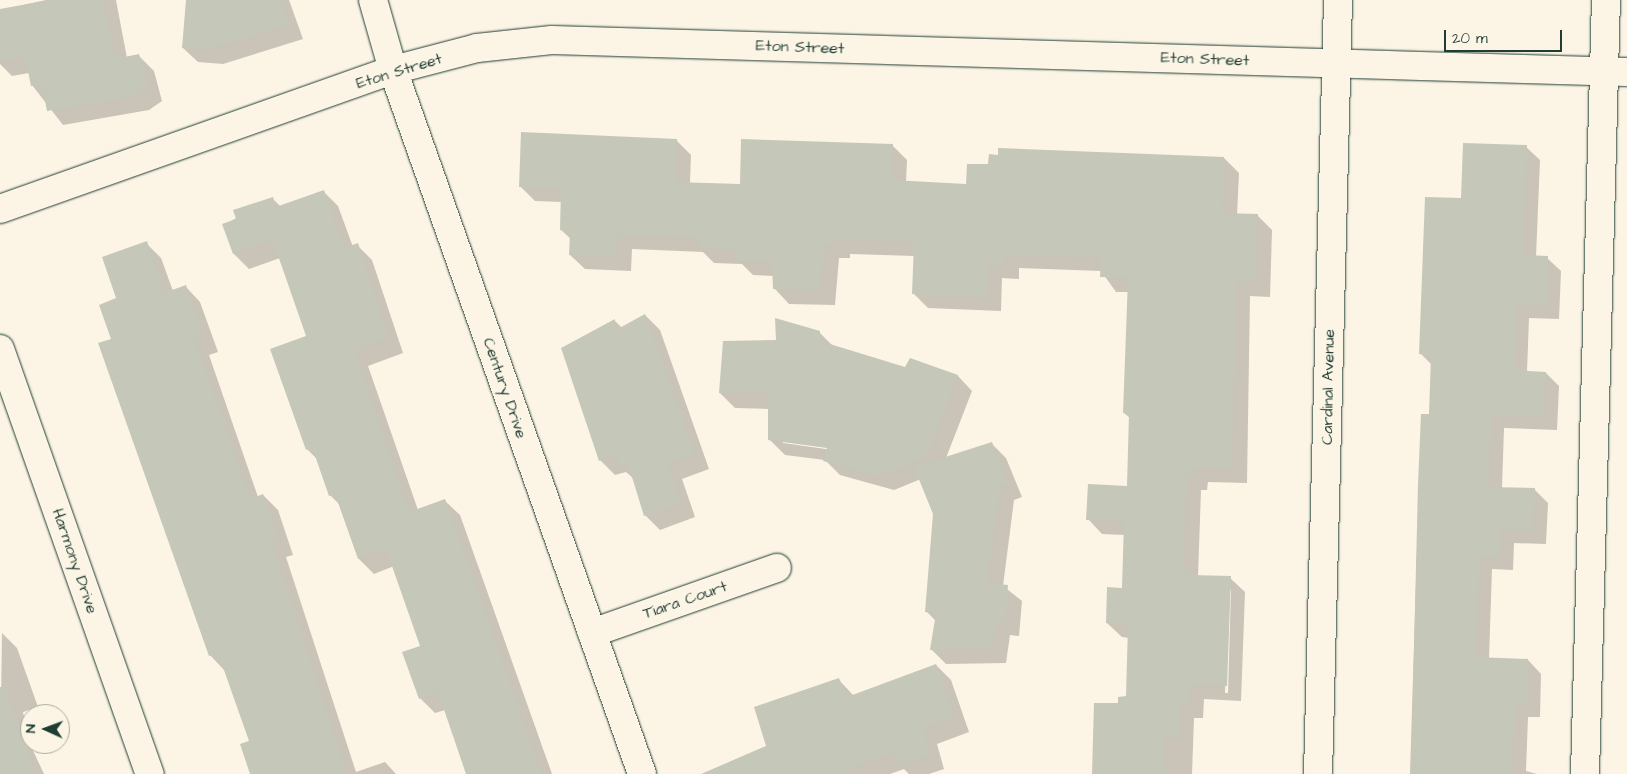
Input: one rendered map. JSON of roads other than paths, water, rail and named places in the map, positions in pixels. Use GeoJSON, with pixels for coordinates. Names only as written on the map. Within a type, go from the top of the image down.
{"type":"FeatureCollection","features":[{"type":"Feature","properties":{"kind":"street","name":"Century Drive"},"geometry":{"type":"LineString","coordinates":[[373,0],[394,70],[642,774]]}},
{"type":"Feature","properties":{"kind":"street","name":"Cardinal Avenue"},"geometry":{"type":"LineString","coordinates":[[1318,774],[1338,0]]}},
{"type":"Feature","properties":{"kind":"street"},"geometry":{"type":"LineString","coordinates":[[1585,774],[1616,72],[1606,0]]}},
{"type":"Feature","properties":{"kind":"street","name":"Eton Street"},"geometry":{"type":"LineString","coordinates":[[0,209],[394,70],[477,48],[552,40],[1616,72]]}},
{"type":"Feature","properties":{"kind":"street","name":"Harmony Drive"},"geometry":{"type":"LineString","coordinates":[[0,349],[150,774]]}},
{"type":"Feature","properties":{"kind":"street","name":"Tiara Court"},"geometry":{"type":"LineString","coordinates":[[592,633],[778,568]]}}]}
